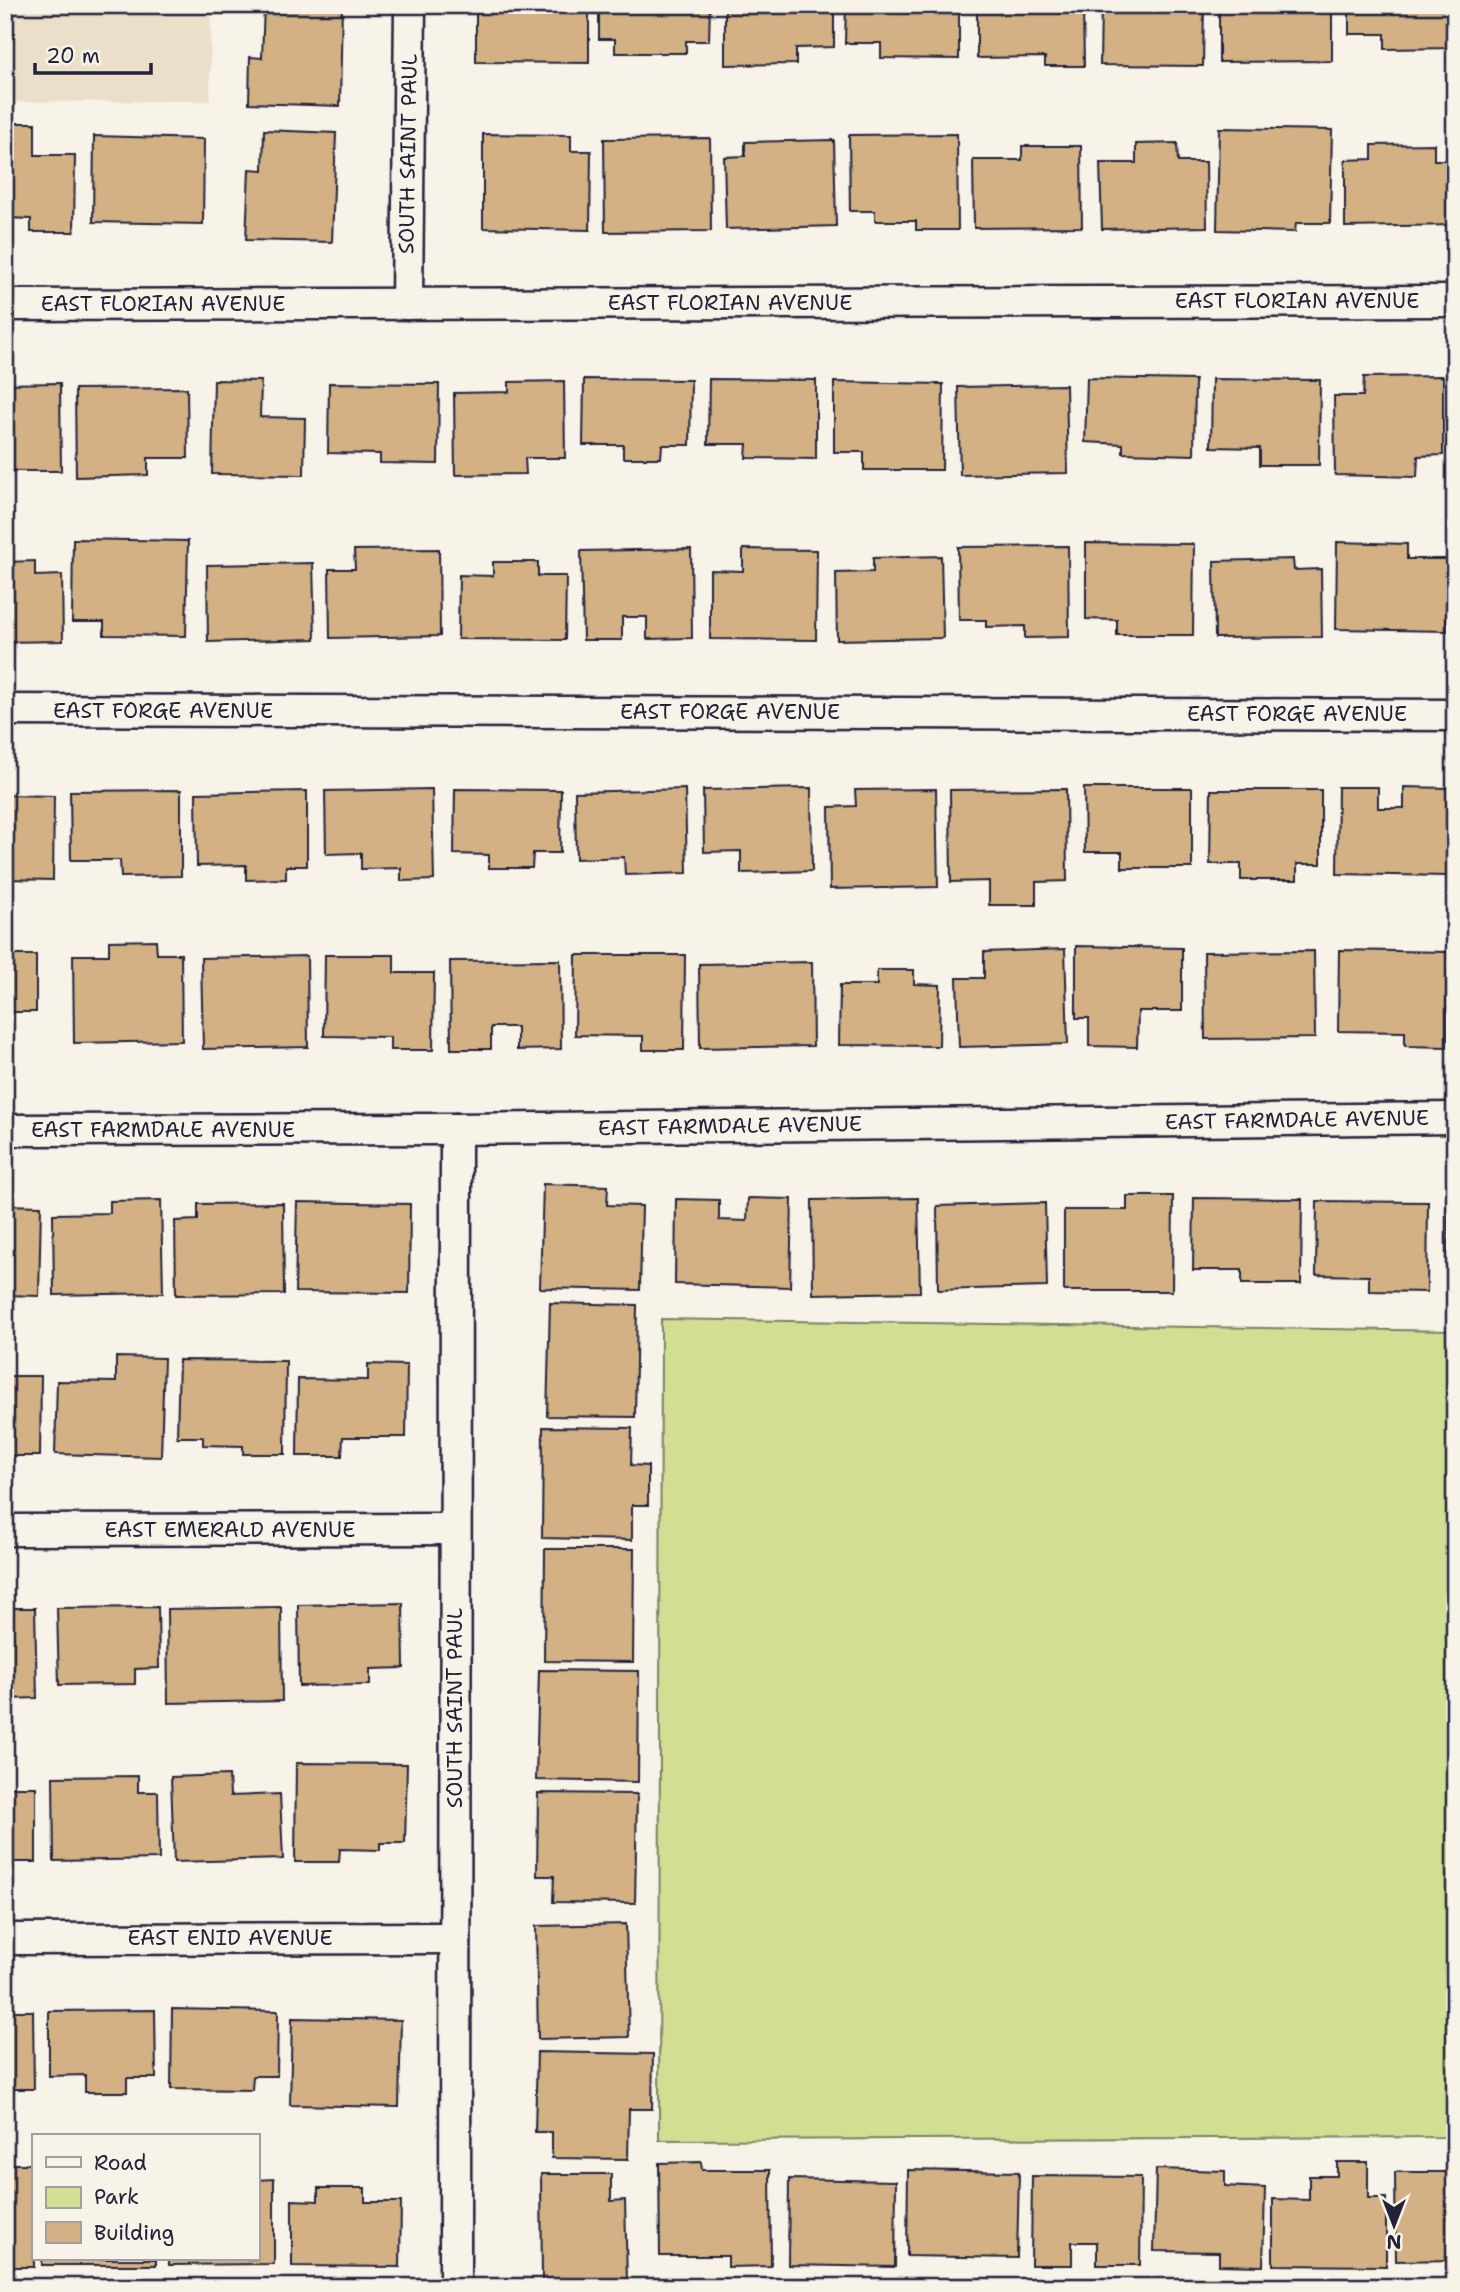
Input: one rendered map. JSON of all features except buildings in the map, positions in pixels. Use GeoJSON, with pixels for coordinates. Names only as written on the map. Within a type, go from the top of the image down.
{"type":"FeatureCollection","features":[{"type":"Feature","properties":{"kind":"street","name":"SOUTH SAINT PAUL"},"geometry":{"type":"LineString","coordinates":[[407,303],[410,5]]}},
{"type":"Feature","properties":{"kind":"street","name":"EAST FLORIAN AVENUE"},"geometry":{"type":"LineString","coordinates":[[5,305],[1455,301]]}},
{"type":"Feature","properties":{"kind":"street","name":"EAST FORGE AVENUE"},"geometry":{"type":"LineString","coordinates":[[5,710],[1455,715]]}},
{"type":"Feature","properties":{"kind":"street","name":"EAST FARMDALE AVENUE"},"geometry":{"type":"LineString","coordinates":[[5,1130],[456,1129],[1455,1118]]}},
{"type":"Feature","properties":{"kind":"street","name":"SOUTH SAINT PAUL"},"geometry":{"type":"LineString","coordinates":[[454,2287],[456,1129]]}},
{"type":"Feature","properties":{"kind":"street","name":"EAST EMERALD AVENUE"},"geometry":{"type":"LineString","coordinates":[[5,1530],[455,1530]]}},
{"type":"Feature","properties":{"kind":"street","name":"EAST ENID AVENUE"},"geometry":{"type":"LineString","coordinates":[[5,1939],[454,1938]]}},
{"type":"Feature","properties":{"kind":"shaded area"},"geometry":{"type":"Polygon","coordinates":[[[5,5],[211,5],[210,101],[5,102],[5,5]]]}},
{"type":"Feature","properties":{"kind":"green space"},"geometry":{"type":"Polygon","coordinates":[[[661,1319],[1455,1331],[1455,2137],[659,2140],[661,1319]]]}}]}
